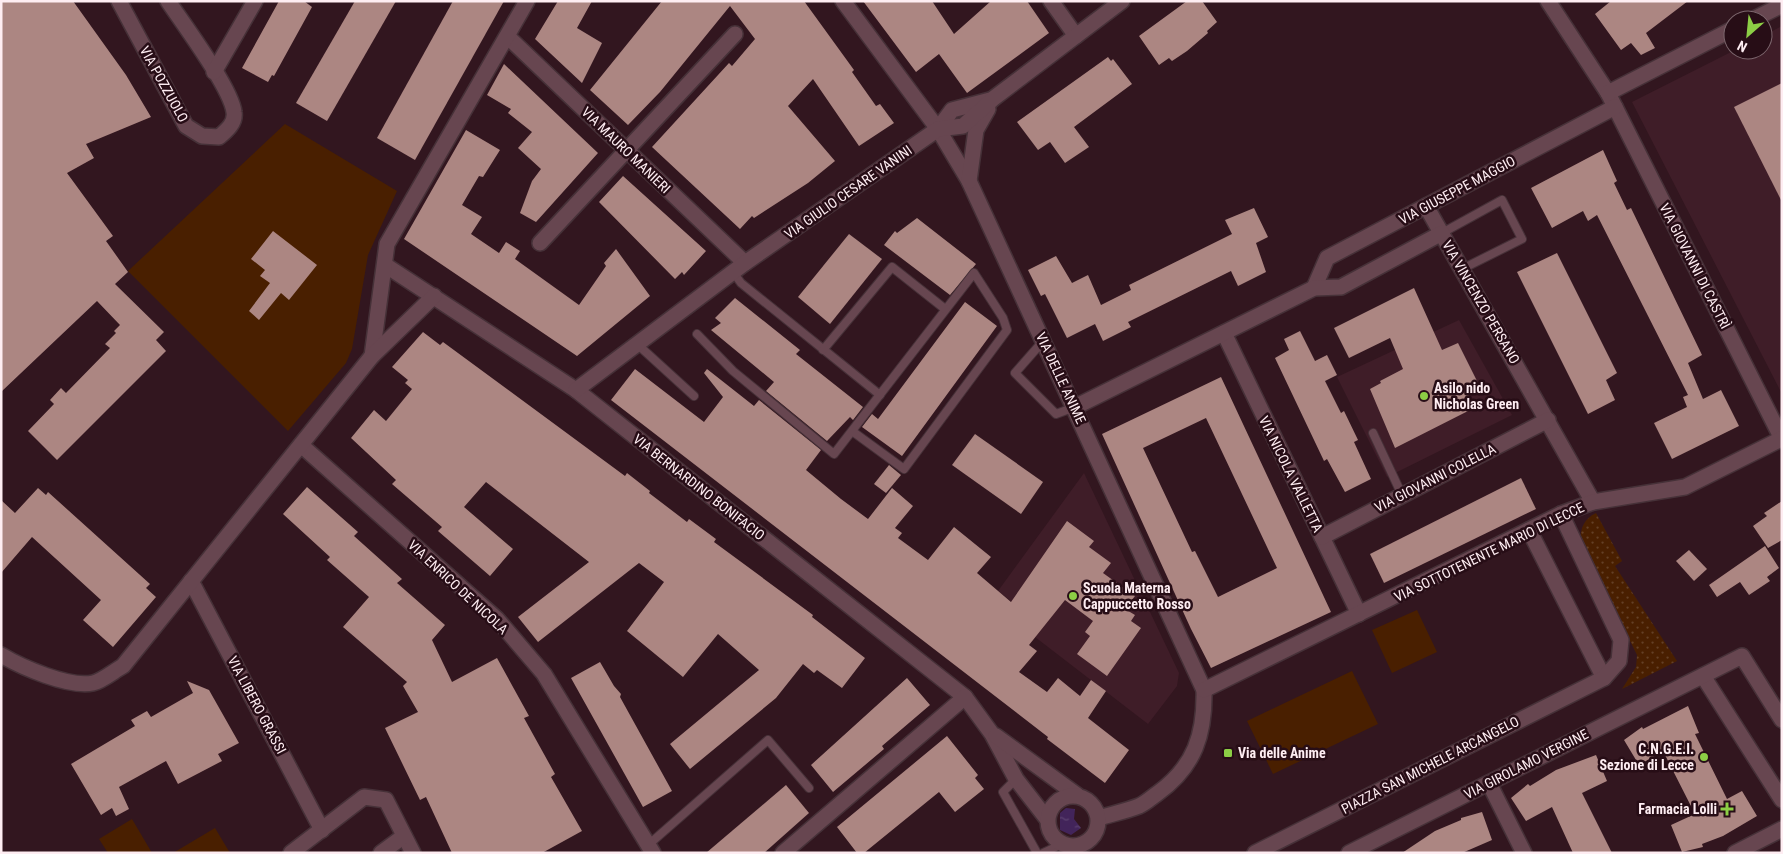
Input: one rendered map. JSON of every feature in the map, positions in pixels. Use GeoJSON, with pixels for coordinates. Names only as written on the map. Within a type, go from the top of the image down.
{"type":"FeatureCollection","features":[{"type":"Feature","properties":{"kind":"street","name":"VIA POZZUOLO"},"geometry":{"type":"LineString","coordinates":[[119,1],[186,126],[202,136],[219,137],[230,127],[235,114],[228,94],[173,4]]}},
{"type":"Feature","properties":{"kind":"street"},"geometry":{"type":"LineString","coordinates":[[214,72],[254,1]]}},
{"type":"Feature","properties":{"kind":"street"},"geometry":{"type":"LineString","coordinates":[[372,356],[387,244],[508,37],[527,1]]}},
{"type":"Feature","properties":{"kind":"street","name":"VIA DELLE ANIME"},"geometry":{"type":"LineString","coordinates":[[843,1],[938,129],[969,181],[1075,407],[1154,585],[1204,690],[1205,718],[1198,742],[1187,767],[1168,786],[1140,806],[1098,818]]}},
{"type":"Feature","properties":{"kind":"street"},"geometry":{"type":"LineString","coordinates":[[1051,1],[1076,36]]}},
{"type":"Feature","properties":{"kind":"street","name":"VIA GIULIO CESARE VANINI"},"geometry":{"type":"LineString","coordinates":[[576,390],[739,268],[938,129],[963,126],[994,98],[1122,1]]}},
{"type":"Feature","properties":{"kind":"street","name":"VIA GIOVANNI DI CASTRÌ"},"geometry":{"type":"LineString","coordinates":[[1548,1],[1608,93],[1782,439]]}},
{"type":"Feature","properties":{"kind":"street"},"geometry":{"type":"LineString","coordinates":[[540,243],[735,34]]}},
{"type":"Feature","properties":{"kind":"street"},"geometry":{"type":"LineString","coordinates":[[1608,93],[1723,34]]}},
{"type":"Feature","properties":{"kind":"street","name":"VIA MAURO MANIERI"},"geometry":{"type":"LineString","coordinates":[[508,37],[626,150],[739,268]]}},
{"type":"Feature","properties":{"kind":"street"},"geometry":{"type":"LineString","coordinates":[[969,181],[976,130],[994,98]]}},
{"type":"Feature","properties":{"kind":"street","name":"VIA GIUSEPPE MAGGIO"},"geometry":{"type":"LineString","coordinates":[[1314,288],[1327,258],[1615,107]]}},
{"type":"Feature","properties":{"kind":"street","name":"VIA VINCENZO PERSANO"},"geometry":{"type":"LineString","coordinates":[[1426,206],[1593,502]]}},
{"type":"Feature","properties":{"kind":"street"},"geometry":{"type":"LineString","coordinates":[[1075,407],[1314,288],[1341,287],[1442,233]]}},
{"type":"Feature","properties":{"kind":"street","name":"VIA BERNARDINO BONIFACIO"},"geometry":{"type":"LineString","coordinates":[[385,265],[576,390],[965,698],[992,734],[1016,779],[1047,819],[1051,834],[1072,848]]}},
{"type":"Feature","properties":{"kind":"street"},"geometry":{"type":"LineString","coordinates":[[1,655],[13,662],[70,682],[93,683],[123,666],[372,356],[434,296]]}},
{"type":"Feature","properties":{"kind":"street","name":"VIA NICOLA VALLETTA"},"geometry":{"type":"LineString","coordinates":[[1224,333],[1359,614]]}},
{"type":"Feature","properties":{"kind":"street","name":"VIA GIOVANNI COLELLA"},"geometry":{"type":"LineString","coordinates":[[1322,537],[1548,420]]}},
{"type":"Feature","properties":{"kind":"street","name":"VIA SOTTOTENENTE MARIO DI LECCE"},"geometry":{"type":"LineString","coordinates":[[1204,690],[1561,514],[1593,502],[1686,487],[1782,439]]}},
{"type":"Feature","properties":{"kind":"street","name":"VIA ENRICO DE NICOLA"},"geometry":{"type":"LineString","coordinates":[[301,445],[497,619],[544,674],[650,849]]}},
{"type":"Feature","properties":{"kind":"street"},"geometry":{"type":"LineString","coordinates":[[1529,530],[1604,678],[1619,661],[1621,640],[1561,514]]}},
{"type":"Feature","properties":{"kind":"street","name":"VIA LIBERO GRASSI"},"geometry":{"type":"LineString","coordinates":[[192,581],[322,830]]}},
{"type":"Feature","properties":{"kind":"street","name":"VIA GIROLAMO VERGINE"},"geometry":{"type":"LineString","coordinates":[[1349,853],[1742,656],[1782,720]]}},
{"type":"Feature","properties":{"kind":"street"},"geometry":{"type":"LineString","coordinates":[[1703,676],[1782,800]]}},
{"type":"Feature","properties":{"kind":"street","name":"PIAZZA SAN MICHELE ARCANGELO"},"geometry":{"type":"LineString","coordinates":[[1255,853],[1604,678]]}},
{"type":"Feature","properties":{"kind":"street"},"geometry":{"type":"LineString","coordinates":[[783,853],[965,698]]}},
{"type":"Feature","properties":{"kind":"street","name":"VIA BERNARDINO BONIFACIO"},"geometry":{"type":"LineString","coordinates":[[992,734],[1077,795],[1087,799],[1095,807],[1098,818]]}},
{"type":"Feature","properties":{"kind":"street"},"geometry":{"type":"LineString","coordinates":[[1488,783],[1524,853]]}},
{"type":"Feature","properties":{"kind":"street"},"geometry":{"type":"LineString","coordinates":[[1047,819],[1052,806],[1063,797],[1077,795]]}},
{"type":"Feature","properties":{"kind":"street"},"geometry":{"type":"LineString","coordinates":[[291,853],[364,797],[386,800],[413,853]]}},
{"type":"Feature","properties":{"kind":"street"},"geometry":{"type":"LineString","coordinates":[[1072,848],[1088,842],[1096,831],[1098,818]]}},
{"type":"Feature","properties":{"kind":"street"},"geometry":{"type":"LineString","coordinates":[[1735,853],[1782,829]]}},
{"type":"Feature","properties":{"kind":"street"},"geometry":{"type":"LineString","coordinates":[[381,853],[404,836]]}},
{"type":"Feature","properties":{"kind":"lane"},"geometry":{"type":"LineString","coordinates":[[1442,233],[1502,200],[1522,238],[1462,269]]}},
{"type":"Feature","properties":{"kind":"lane"},"geometry":{"type":"LineString","coordinates":[[823,350],[892,267],[945,309]]}},
{"type":"Feature","properties":{"kind":"lane"},"geometry":{"type":"LineString","coordinates":[[739,268],[741,283],[880,395]]}},
{"type":"Feature","properties":{"kind":"lane"},"geometry":{"type":"LineString","coordinates":[[697,334],[732,371],[834,454],[974,273],[1003,318],[1006,330],[904,469],[852,431]]}},
{"type":"Feature","properties":{"kind":"lane"},"geometry":{"type":"LineString","coordinates":[[1044,340],[1016,374],[1056,414],[1075,407]]}},
{"type":"Feature","properties":{"kind":"lane"},"geometry":{"type":"LineString","coordinates":[[637,344],[694,396]]}},
{"type":"Feature","properties":{"kind":"lane"},"geometry":{"type":"LineString","coordinates":[[1373,433],[1402,495]]}},
{"type":"Feature","properties":{"kind":"lane"},"geometry":{"type":"LineString","coordinates":[[650,849],[768,740],[809,788]]}},
{"type":"Feature","properties":{"kind":"lane"},"geometry":{"type":"LineString","coordinates":[[1016,779],[1002,792],[1037,853]]}},
{"type":"Feature","properties":{"kind":"lane"},"geometry":{"type":"LineString","coordinates":[[1043,853],[1072,848]]}},
{"type":"Feature","properties":{"kind":"shaded area"},"geometry":{"type":"Polygon","coordinates":[[[1782,26],[1782,394],[1632,102],[1723,56],[1723,60],[1773,60],[1773,31],[1782,26]]]}},
{"type":"Feature","properties":{"kind":"shaded area"},"geometry":{"type":"Polygon","coordinates":[[[285,124],[397,191],[368,255],[352,349],[346,363],[288,431],[128,271],[285,124]]]}},
{"type":"Feature","properties":{"kind":"shaded area","name":"Asilo nido Nicholas Green"},"geometry":{"type":"Polygon","coordinates":[[[1459,320],[1512,415],[1387,477],[1337,377],[1459,320]]]}},
{"type":"Feature","properties":{"kind":"shaded area","name":"Scuola Materna Cappuccetto Rosso"},"geometry":{"type":"Polygon","coordinates":[[[1084,473],[1179,673],[1177,686],[1148,724],[1035,637],[1048,621],[1010,606],[1012,602],[998,591],[1084,473]]]}},
{"type":"Feature","properties":{"kind":"shaded area"},"geometry":{"type":"Polygon","coordinates":[[[1596,513],[1622,561],[1615,566],[1677,661],[1622,689],[1636,667],[1637,655],[1580,540],[1584,524],[1596,513]]]}},
{"type":"Feature","properties":{"kind":"shaded area"},"geometry":{"type":"Polygon","coordinates":[[[1417,610],[1437,652],[1392,673],[1372,630],[1417,610]]]}},
{"type":"Feature","properties":{"kind":"shaded area"},"geometry":{"type":"Polygon","coordinates":[[[1352,671],[1378,724],[1273,774],[1247,721],[1352,671]]]}},
{"type":"Feature","properties":{"kind":"shaded area"},"geometry":{"type":"Polygon","coordinates":[[[132,819],[152,853],[108,853],[99,839],[132,819]]]}},
{"type":"Feature","properties":{"kind":"shaded area"},"geometry":{"type":"Polygon","coordinates":[[[215,828],[230,853],[173,853],[215,828]]]}},
{"type":"Feature","properties":{"kind":"water"},"geometry":{"type":"Polygon","coordinates":[[[1066,808],[1075,809],[1074,819],[1081,828],[1071,835],[1060,830],[1060,813],[1066,808]]]}},
{"type":"Feature","properties":{"kind":"building"},"geometry":{"type":"Polygon","coordinates":[[[1,1],[73,1],[126,75],[151,117],[86,144],[94,158],[67,173],[113,236],[106,241],[128,272],[115,284],[164,332],[156,340],[166,351],[57,460],[28,431],[54,404],[50,400],[61,388],[66,393],[110,348],[105,344],[116,333],[114,331],[120,325],[97,301],[1,392],[1,1]]]}},
{"type":"Feature","properties":{"kind":"building"},"geometry":{"type":"Polygon","coordinates":[[[279,1],[304,1],[312,7],[274,76],[272,75],[268,82],[242,68],[279,1]]]}},
{"type":"Feature","properties":{"kind":"building"},"geometry":{"type":"Polygon","coordinates":[[[355,1],[396,1],[327,121],[296,103],[355,1]]]}},
{"type":"Feature","properties":{"kind":"building"},"geometry":{"type":"Polygon","coordinates":[[[453,1],[504,1],[415,160],[377,138],[453,1]]]}},
{"type":"Feature","properties":{"kind":"building"},"geometry":{"type":"Polygon","coordinates":[[[558,1],[592,1],[577,28],[602,43],[582,83],[535,39],[558,1]]]}},
{"type":"Feature","properties":{"kind":"building"},"geometry":{"type":"Polygon","coordinates":[[[662,1],[804,1],[854,70],[852,72],[876,106],[880,104],[894,123],[859,146],[813,79],[788,106],[835,161],[808,183],[754,218],[752,216],[740,229],[652,147],[729,63],[732,66],[755,39],[730,6],[660,92],[628,125],[590,90],[662,1]]]}},
{"type":"Feature","properties":{"kind":"building"},"geometry":{"type":"Polygon","coordinates":[[[863,1],[932,1],[954,34],[991,1],[1027,1],[1049,33],[967,93],[939,54],[916,72],[863,1]]]}},
{"type":"Feature","properties":{"kind":"building"},"geometry":{"type":"Polygon","coordinates":[[[1187,1],[1202,1],[1217,22],[1207,31],[1208,33],[1187,51],[1172,61],[1169,58],[1159,65],[1139,36],[1187,1]]]}},
{"type":"Feature","properties":{"kind":"building"},"geometry":{"type":"Polygon","coordinates":[[[1611,1],[1688,1],[1646,33],[1655,48],[1641,55],[1631,43],[1621,50],[1595,14],[1611,1]]]}},
{"type":"Feature","properties":{"kind":"building"},"geometry":{"type":"Polygon","coordinates":[[[1108,57],[1111,61],[1113,59],[1132,84],[1074,127],[1089,147],[1065,163],[1050,142],[1038,150],[1017,122],[1108,57]]]}},
{"type":"Feature","properties":{"kind":"building"},"geometry":{"type":"Polygon","coordinates":[[[504,64],[598,153],[536,222],[520,213],[532,181],[541,169],[518,148],[532,132],[508,113],[511,109],[487,95],[504,64]]]}},
{"type":"Feature","properties":{"kind":"building"},"geometry":{"type":"Polygon","coordinates":[[[1782,83],[1782,202],[1734,107],[1782,83]]]}},
{"type":"Feature","properties":{"kind":"building"},"geometry":{"type":"Polygon","coordinates":[[[466,130],[500,150],[483,177],[479,176],[462,205],[482,217],[471,234],[499,253],[506,242],[520,251],[515,259],[579,305],[606,266],[604,263],[616,249],[650,296],[577,356],[404,239],[466,130]]]}},
{"type":"Feature","properties":{"kind":"building"},"geometry":{"type":"Polygon","coordinates":[[[1603,150],[1617,181],[1614,183],[1627,210],[1631,208],[1702,355],[1688,363],[1703,399],[1721,390],[1739,426],[1672,459],[1654,423],[1687,407],[1683,397],[1688,395],[1597,215],[1588,221],[1583,211],[1552,228],[1531,188],[1603,150]]]}},
{"type":"Feature","properties":{"kind":"building"},"geometry":{"type":"Polygon","coordinates":[[[623,176],[706,251],[684,275],[682,272],[675,279],[599,202],[623,176]]]}},
{"type":"Feature","properties":{"kind":"building"},"geometry":{"type":"Polygon","coordinates":[[[1254,208],[1268,237],[1256,243],[1266,272],[1238,286],[1231,271],[1128,322],[1131,327],[1103,341],[1095,324],[1067,338],[1045,294],[1041,296],[1028,270],[1056,256],[1072,283],[1088,275],[1101,305],[1131,290],[1129,285],[1232,234],[1225,220],[1254,208]]]}},
{"type":"Feature","properties":{"kind":"building"},"geometry":{"type":"Polygon","coordinates":[[[917,218],[976,264],[950,295],[884,245],[895,231],[897,233],[917,218]]]}},
{"type":"Feature","properties":{"kind":"building"},"geometry":{"type":"Polygon","coordinates":[[[273,231],[317,265],[289,300],[281,293],[259,320],[249,311],[270,283],[260,276],[265,270],[251,259],[273,231]]]}},
{"type":"Feature","properties":{"kind":"building"},"geometry":{"type":"Polygon","coordinates":[[[849,234],[882,259],[830,324],[798,297],[849,234]]]}},
{"type":"Feature","properties":{"kind":"building"},"geometry":{"type":"Polygon","coordinates":[[[1557,253],[1617,373],[1606,380],[1615,400],[1588,414],[1517,272],[1557,253]]]}},
{"type":"Feature","properties":{"kind":"building"},"geometry":{"type":"Polygon","coordinates":[[[1414,288],[1442,350],[1458,343],[1481,389],[1464,398],[1470,410],[1395,448],[1370,389],[1381,383],[1380,381],[1403,369],[1390,338],[1349,358],[1334,328],[1414,288]]]}},
{"type":"Feature","properties":{"kind":"building"},"geometry":{"type":"Polygon","coordinates":[[[735,298],[800,350],[796,354],[863,407],[853,420],[850,417],[827,441],[766,391],[774,382],[711,330],[721,323],[715,318],[735,298]]]}},
{"type":"Feature","properties":{"kind":"building"},"geometry":{"type":"Polygon","coordinates":[[[965,302],[997,326],[902,456],[862,427],[872,414],[878,419],[965,302]]]}},
{"type":"Feature","properties":{"kind":"building"},"geometry":{"type":"Polygon","coordinates":[[[1300,331],[1315,361],[1327,355],[1337,375],[1325,381],[1341,413],[1344,411],[1358,440],[1354,442],[1371,479],[1345,492],[1327,459],[1324,461],[1275,358],[1289,350],[1284,339],[1300,331]]]}},
{"type":"Feature","properties":{"kind":"building"},"geometry":{"type":"Polygon","coordinates":[[[423,332],[440,345],[443,342],[625,476],[627,473],[650,491],[649,493],[687,522],[689,519],[716,539],[714,542],[813,615],[812,617],[865,658],[842,688],[817,670],[814,673],[803,664],[776,698],[690,769],[670,744],[759,670],[718,634],[683,677],[627,631],[664,582],[639,563],[538,642],[518,617],[589,562],[486,482],[464,507],[513,549],[490,576],[438,531],[442,527],[392,484],[396,480],[351,438],[374,410],[386,421],[412,389],[405,383],[408,380],[392,367],[423,332]]]}},
{"type":"Feature","properties":{"kind":"building"},"geometry":{"type":"Polygon","coordinates":[[[635,369],[704,422],[723,397],[704,373],[707,369],[754,406],[759,400],[821,450],[806,470],[841,499],[868,519],[892,488],[913,506],[895,528],[902,533],[898,538],[928,560],[954,527],[991,557],[977,573],[1011,602],[1067,521],[1094,541],[1089,547],[1111,563],[1103,573],[1135,596],[1125,609],[1135,615],[1131,621],[1141,628],[1107,676],[1077,654],[1090,636],[1085,632],[1093,621],[1065,600],[1029,645],[1037,651],[1019,672],[1047,692],[1058,678],[1080,696],[1091,680],[1106,691],[1088,718],[1129,750],[1105,783],[611,400],[635,369]]]}},
{"type":"Feature","properties":{"kind":"building"},"geometry":{"type":"Polygon","coordinates":[[[1221,377],[1331,612],[1211,668],[1191,629],[1102,434],[1221,377]],[[1206,418],[1143,448],[1192,552],[1195,551],[1218,597],[1277,568],[1206,418]]]}},
{"type":"Feature","properties":{"kind":"building"},"geometry":{"type":"Polygon","coordinates":[[[975,434],[1043,482],[1021,514],[952,465],[975,434]]]}},
{"type":"Feature","properties":{"kind":"building"},"geometry":{"type":"Polygon","coordinates":[[[889,465],[901,475],[886,493],[874,484],[889,465]]]}},
{"type":"Feature","properties":{"kind":"building"},"geometry":{"type":"Polygon","coordinates":[[[1521,478],[1536,509],[1384,583],[1370,554],[1521,478]]]}},
{"type":"Feature","properties":{"kind":"building"},"geometry":{"type":"Polygon","coordinates":[[[307,487],[358,532],[354,536],[402,579],[397,583],[445,625],[432,640],[452,682],[497,658],[529,716],[524,718],[555,774],[551,777],[582,831],[542,853],[452,853],[426,797],[420,800],[385,728],[418,712],[403,686],[407,682],[343,627],[369,597],[327,560],[330,557],[283,514],[307,487]]]}},
{"type":"Feature","properties":{"kind":"building"},"geometry":{"type":"Polygon","coordinates":[[[38,488],[46,495],[48,492],[150,584],[146,588],[156,597],[113,647],[83,620],[101,600],[32,537],[1,573],[1,500],[15,513],[38,488]]]}},
{"type":"Feature","properties":{"kind":"building"},"geometry":{"type":"Polygon","coordinates":[[[1782,501],[1782,540],[1768,548],[1753,526],[1767,516],[1764,513],[1782,501]]]}},
{"type":"Feature","properties":{"kind":"building"},"geometry":{"type":"Polygon","coordinates":[[[1765,546],[1779,568],[1767,577],[1770,581],[1749,595],[1740,582],[1717,597],[1709,585],[1765,546]]]}},
{"type":"Feature","properties":{"kind":"building"},"geometry":{"type":"Polygon","coordinates":[[[1689,550],[1707,569],[1694,581],[1676,561],[1689,550]]]}},
{"type":"Feature","properties":{"kind":"building"},"geometry":{"type":"Polygon","coordinates":[[[600,662],[621,694],[620,697],[672,791],[643,807],[571,678],[600,662]]]}},
{"type":"Feature","properties":{"kind":"building"},"geometry":{"type":"Polygon","coordinates":[[[907,678],[930,705],[882,746],[884,749],[833,792],[811,765],[907,678]]]}},
{"type":"Feature","properties":{"kind":"building"},"geometry":{"type":"Polygon","coordinates":[[[187,681],[209,690],[239,743],[218,754],[222,761],[178,784],[166,761],[119,787],[129,809],[116,816],[112,808],[101,815],[71,764],[135,726],[131,720],[147,711],[151,717],[193,693],[187,681]]]}},
{"type":"Feature","properties":{"kind":"building"},"geometry":{"type":"Polygon","coordinates":[[[1688,706],[1699,733],[1695,734],[1727,799],[1742,791],[1757,816],[1723,836],[1702,844],[1703,847],[1682,852],[1671,825],[1695,814],[1663,751],[1639,765],[1624,740],[1642,727],[1643,729],[1688,706]]]}},
{"type":"Feature","properties":{"kind":"building"},"geometry":{"type":"Polygon","coordinates":[[[947,736],[978,775],[975,778],[984,789],[955,812],[939,792],[864,853],[857,853],[837,827],[947,736]]]}},
{"type":"Feature","properties":{"kind":"building"},"geometry":{"type":"Polygon","coordinates":[[[1596,755],[1607,781],[1582,793],[1612,853],[1573,853],[1552,807],[1526,821],[1511,798],[1528,784],[1530,786],[1556,770],[1596,755]]]}},
{"type":"Feature","properties":{"kind":"building"},"geometry":{"type":"Polygon","coordinates":[[[786,785],[809,813],[764,853],[706,853],[786,785]]]}},
{"type":"Feature","properties":{"kind":"building"},"geometry":{"type":"Polygon","coordinates":[[[1482,812],[1492,840],[1462,853],[1402,853],[1435,831],[1461,820],[1461,818],[1482,812]]]}},
{"type":"Feature","properties":{"kind":"place","name":"Asilo nido Nicholas Green"},"geometry":{"type":"Point","coordinates":[1424,396]}},
{"type":"Feature","properties":{"kind":"place","name":"Scuola Materna Cappuccetto Rosso"},"geometry":{"type":"Point","coordinates":[1073,596]}},
{"type":"Feature","properties":{"kind":"place","name":"Via delle Anime"},"geometry":{"type":"Point","coordinates":[1228,753]}},
{"type":"Feature","properties":{"kind":"place","name":"C.N.G.E.I. Sezione di Lecce"},"geometry":{"type":"Point","coordinates":[1704,757]}},
{"type":"Feature","properties":{"kind":"place","name":"Farmacia Lolli"},"geometry":{"type":"Point","coordinates":[1727,809]}}]}
